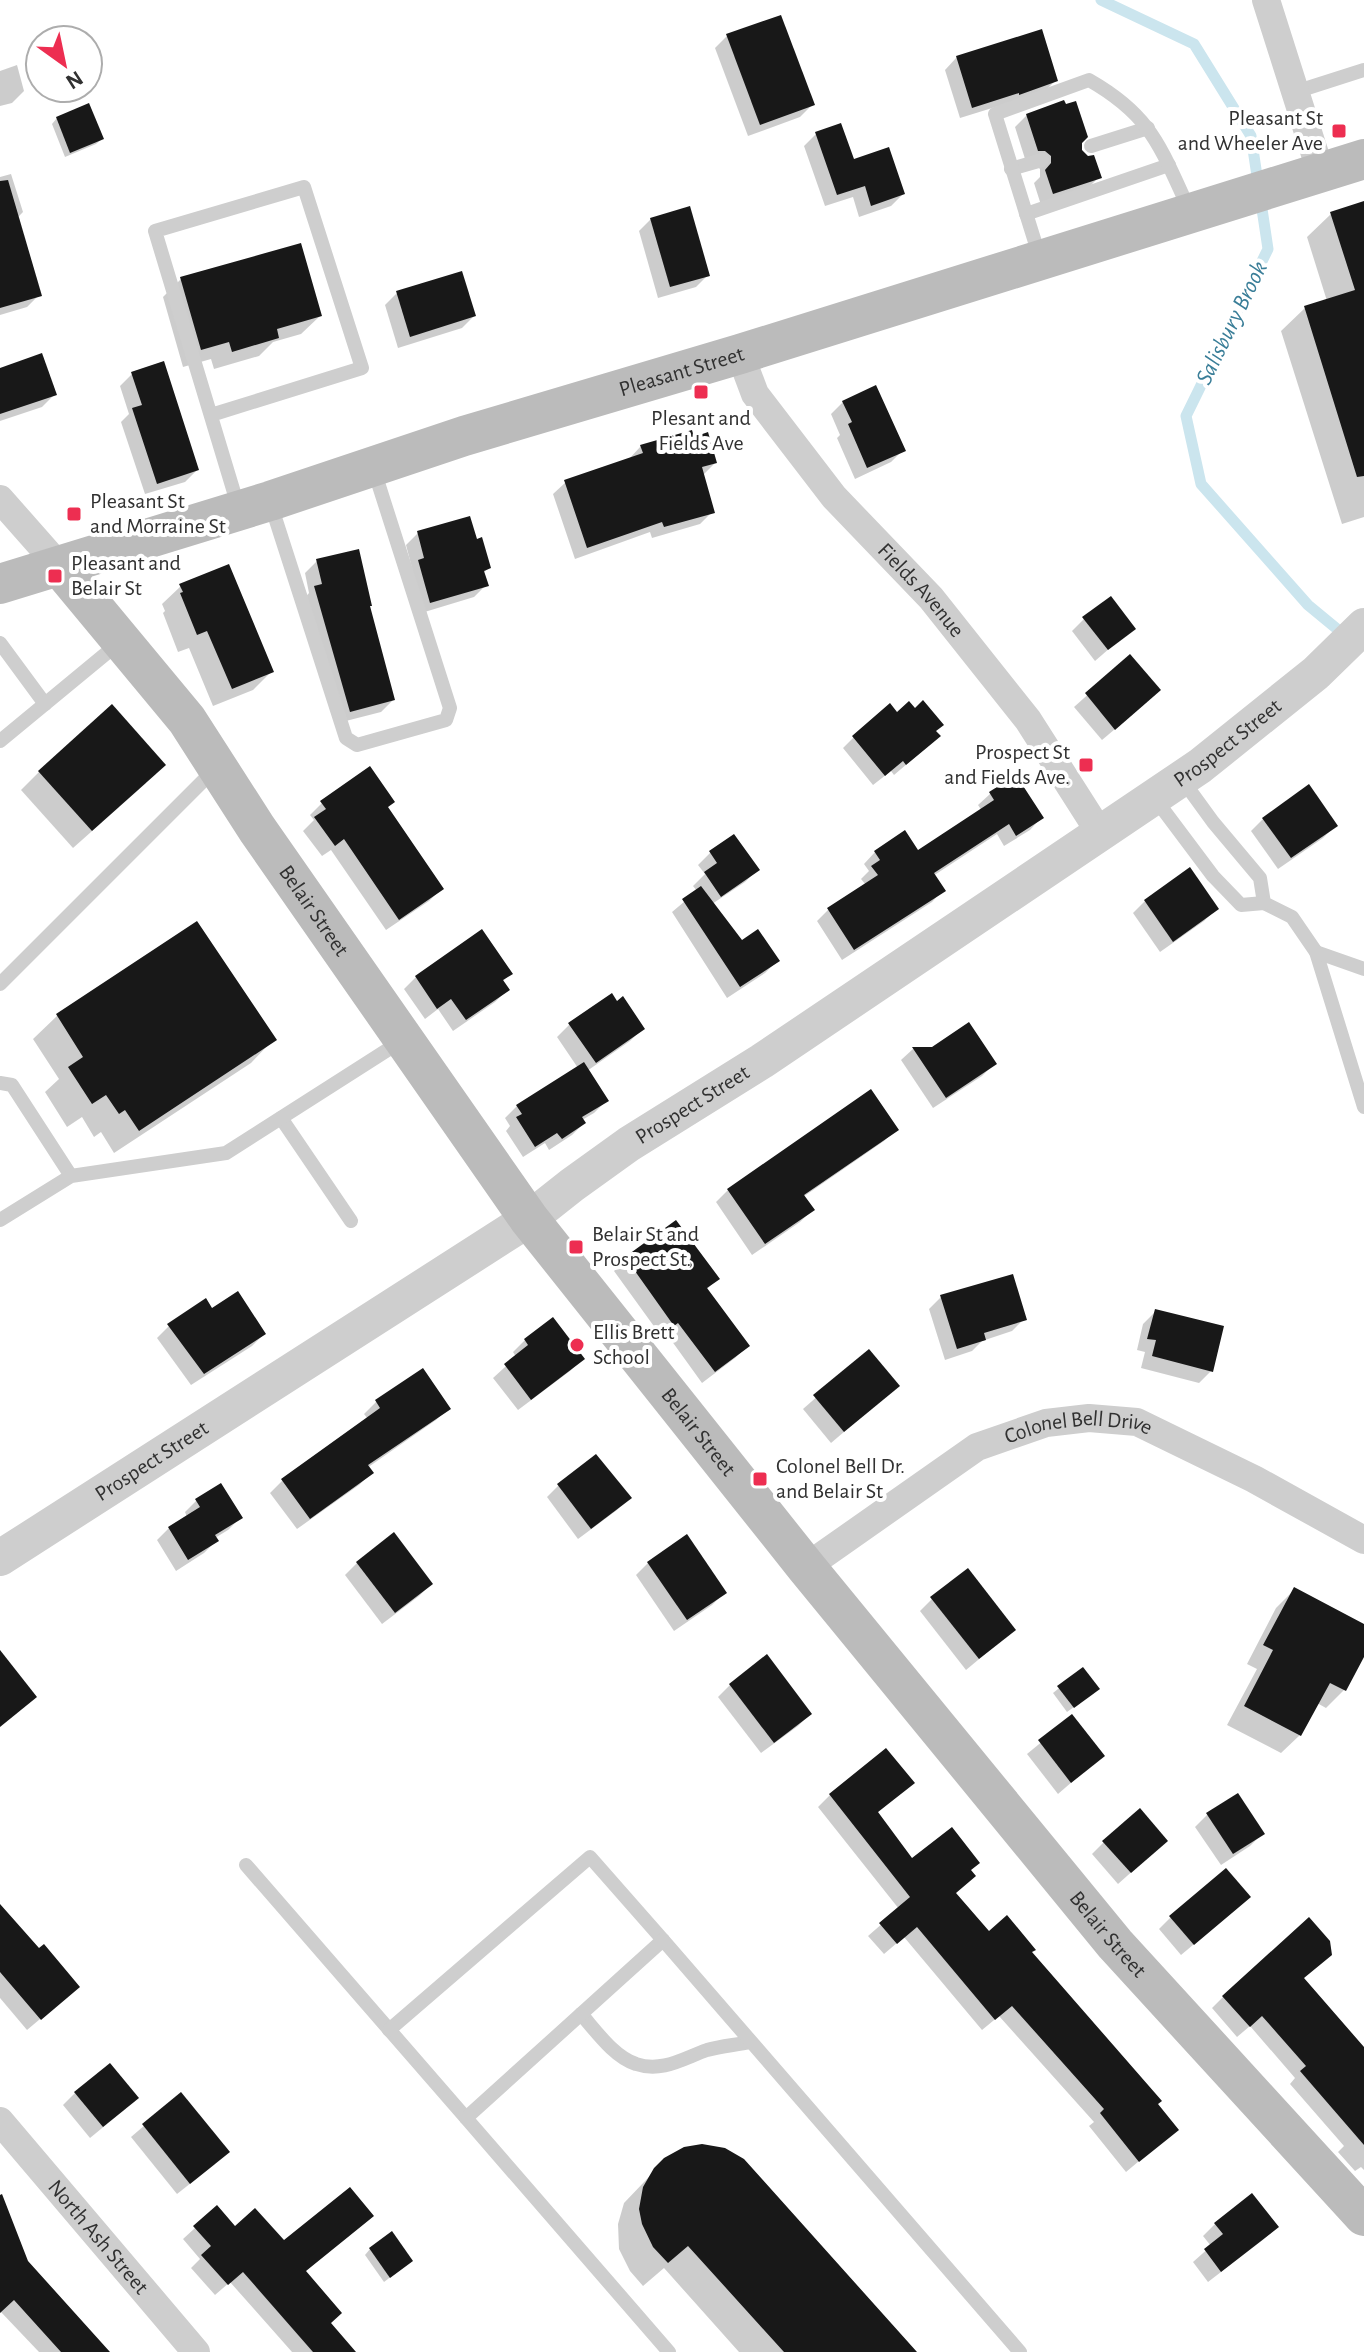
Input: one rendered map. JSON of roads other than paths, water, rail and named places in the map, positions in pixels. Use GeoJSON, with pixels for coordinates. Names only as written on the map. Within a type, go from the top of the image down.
{"type":"FeatureCollection","features":[{"type":"Feature","properties":{"kind":"main road","name":"Pleasant Street"},"geometry":{"type":"LineString","coordinates":[[0,584],[464,436],[740,354],[1364,159]]}},
{"type":"Feature","properties":{"kind":"main road","name":"Belair Street"},"geometry":{"type":"LineString","coordinates":[[60,567],[187,720],[257,829],[529,1219],[806,1567],[1115,1944],[1364,2216]]}},
{"type":"Feature","properties":{"kind":"street"},"geometry":{"type":"LineString","coordinates":[[1266,0],[1295,92],[1310,176]]}},
{"type":"Feature","properties":{"kind":"street","name":"Fields Avenue"},"geometry":{"type":"LineString","coordinates":[[740,354],[755,394],[834,497],[931,598],[1028,720],[1100,833]]}},
{"type":"Feature","properties":{"kind":"street"},"geometry":{"type":"LineString","coordinates":[[0,499],[60,567]]}},
{"type":"Feature","properties":{"kind":"street","name":"Prospect Street"},"geometry":{"type":"LineString","coordinates":[[0,1558],[529,1219],[629,1144],[762,1061],[1200,766],[1354,637]]}},
{"type":"Feature","properties":{"kind":"street","name":"Colonel Bell Drive"},"geometry":{"type":"LineString","coordinates":[[806,1567],[977,1447],[1046,1423],[1089,1418],[1137,1422],[1254,1479],[1364,1540]]}},
{"type":"Feature","properties":{"kind":"street","name":"North Ash Street"},"geometry":{"type":"LineString","coordinates":[[0,2121],[196,2352]]}},
{"type":"Feature","properties":{"kind":"lane"},"geometry":{"type":"LineString","coordinates":[[1295,92],[1364,70]]}},
{"type":"Feature","properties":{"kind":"lane"},"geometry":{"type":"LineString","coordinates":[[1040,259],[995,114],[1089,80],[1116,95],[1148,128],[1159,143],[1191,213]]}},
{"type":"Feature","properties":{"kind":"lane"},"geometry":{"type":"LineString","coordinates":[[1091,146],[1148,128]]}},
{"type":"Feature","properties":{"kind":"lane"},"geometry":{"type":"LineString","coordinates":[[1011,169],[1042,160]]}},
{"type":"Feature","properties":{"kind":"lane"},"geometry":{"type":"LineString","coordinates":[[1026,214],[1169,165]]}},
{"type":"Feature","properties":{"kind":"lane"},"geometry":{"type":"LineString","coordinates":[[211,415],[362,368],[304,187],[155,231],[211,415],[254,505],[346,738],[357,745],[446,720],[450,708],[373,466]]}},
{"type":"Feature","properties":{"kind":"lane"},"geometry":{"type":"LineString","coordinates":[[0,741],[122,641]]}},
{"type":"Feature","properties":{"kind":"lane"},"geometry":{"type":"LineString","coordinates":[[0,643],[45,704]]}},
{"type":"Feature","properties":{"kind":"lane"},"geometry":{"type":"LineString","coordinates":[[0,984],[217,767]]}},
{"type":"Feature","properties":{"kind":"lane"},"geometry":{"type":"LineString","coordinates":[[1167,787],[1213,876],[1241,905],[1264,903],[1292,917],[1316,952],[1364,1107]]}},
{"type":"Feature","properties":{"kind":"lane"},"geometry":{"type":"LineString","coordinates":[[1167,787],[1213,822],[1260,878],[1264,903]]}},
{"type":"Feature","properties":{"kind":"lane"},"geometry":{"type":"LineString","coordinates":[[1316,952],[1364,969]]}},
{"type":"Feature","properties":{"kind":"lane"},"geometry":{"type":"LineString","coordinates":[[0,1220],[71,1176],[226,1153],[403,1040]]}},
{"type":"Feature","properties":{"kind":"lane"},"geometry":{"type":"LineString","coordinates":[[0,1083],[12,1085],[71,1176]]}},
{"type":"Feature","properties":{"kind":"lane"},"geometry":{"type":"LineString","coordinates":[[281,1118],[351,1221]]}},
{"type":"Feature","properties":{"kind":"lane"},"geometry":{"type":"LineString","coordinates":[[389,2030],[590,1857],[1020,2352]]}},
{"type":"Feature","properties":{"kind":"lane"},"geometry":{"type":"LineString","coordinates":[[246,1865],[669,2352]]}},
{"type":"Feature","properties":{"kind":"lane"},"geometry":{"type":"LineString","coordinates":[[466,2118],[663,1940]]}},
{"type":"Feature","properties":{"kind":"lane"},"geometry":{"type":"LineString","coordinates":[[581,2014],[616,2052],[635,2064],[655,2067],[679,2063],[708,2050],[750,2042]]}},
{"type":"Feature","properties":{"kind":"waterway","name":"Salisbury Brook"},"geometry":{"type":"LineString","coordinates":[[1101,0],[1194,44],[1251,136],[1268,249],[1186,416],[1201,484],[1308,605],[1348,638]]}},
{"type":"Feature","properties":{"kind":"place","name":"Pleasant St and Wheeler Ave"},"geometry":{"type":"Point","coordinates":[1339,131]}},
{"type":"Feature","properties":{"kind":"place","name":"Plesant and Fields Ave"},"geometry":{"type":"Point","coordinates":[701,392]}},
{"type":"Feature","properties":{"kind":"place","name":"Pleasant St and Morraine St"},"geometry":{"type":"Point","coordinates":[74,514]}},
{"type":"Feature","properties":{"kind":"place","name":"Pleasant and Belair St"},"geometry":{"type":"Point","coordinates":[55,576]}},
{"type":"Feature","properties":{"kind":"place","name":"Prospect St and Fields Ave."},"geometry":{"type":"Point","coordinates":[1086,765]}},
{"type":"Feature","properties":{"kind":"place","name":"Belair St and Prospect St."},"geometry":{"type":"Point","coordinates":[576,1247]}},
{"type":"Feature","properties":{"kind":"place","name":"Ellis Brett School"},"geometry":{"type":"Point","coordinates":[577,1345]}},
{"type":"Feature","properties":{"kind":"place","name":"Colonel Bell Dr. and Belair St"},"geometry":{"type":"Point","coordinates":[760,1479]}}]}
